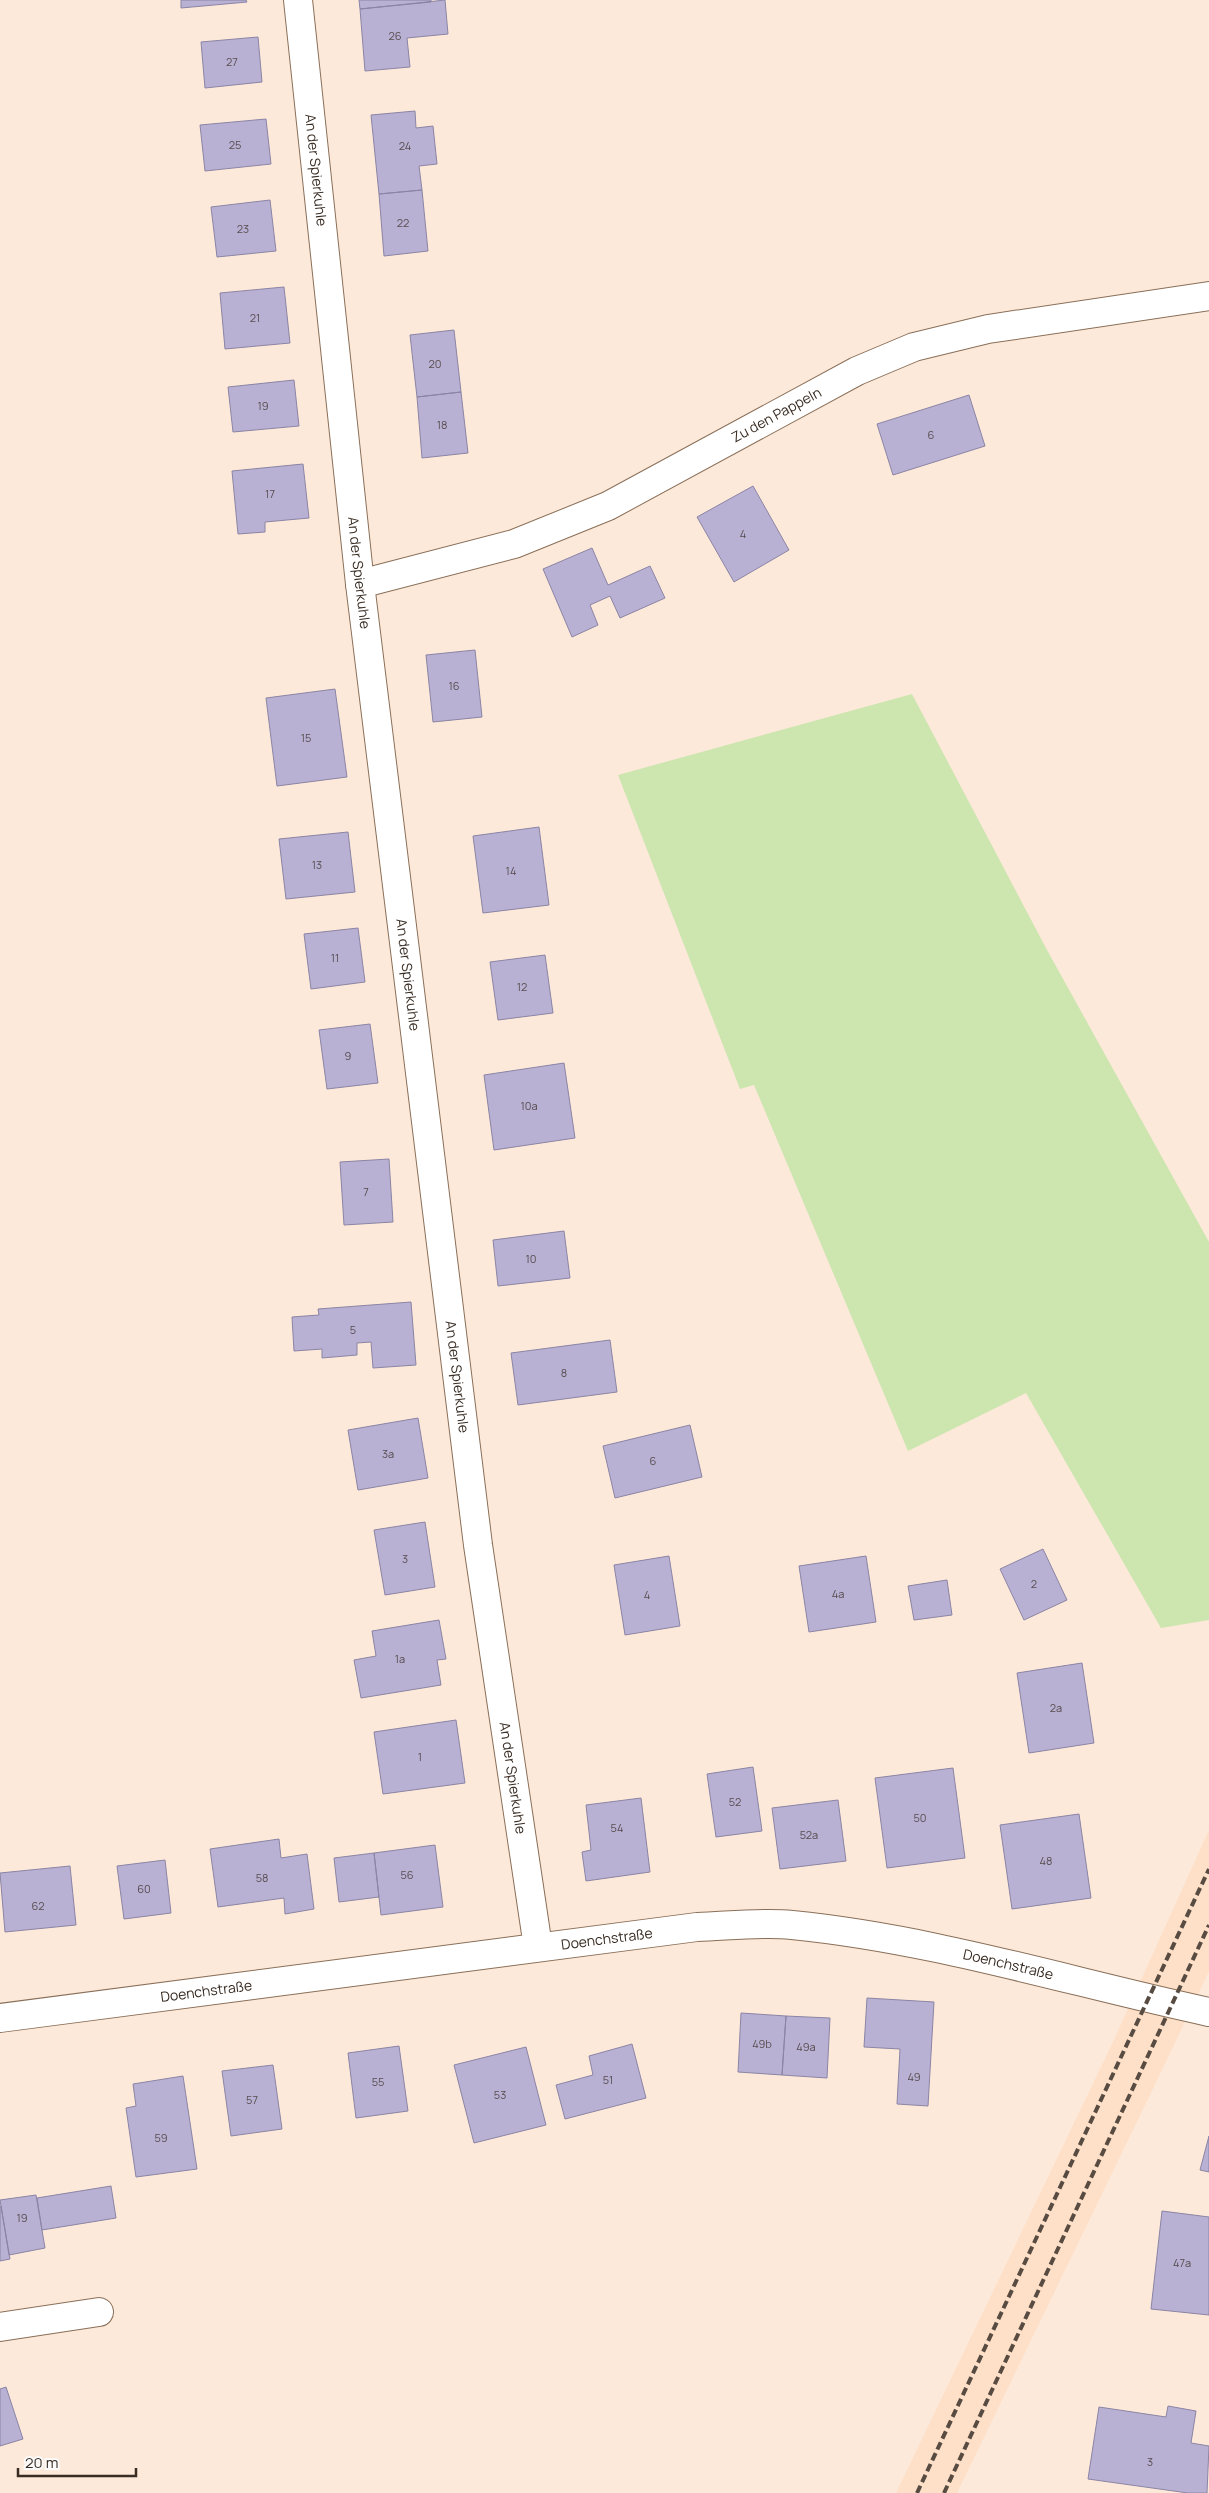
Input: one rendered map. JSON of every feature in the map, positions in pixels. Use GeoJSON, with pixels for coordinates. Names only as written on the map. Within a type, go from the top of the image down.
{"type":"FeatureCollection","features":[{"type":"Feature","properties":{"kind":"street","name":"An der Spierkuhle"},"geometry":{"type":"LineString","coordinates":[[298,0],[360,584],[478,1545],[538,1946]]}},
{"type":"Feature","properties":{"kind":"street","name":"Zu den Pappeln"},"geometry":{"type":"LineString","coordinates":[[360,584],[514,544],[608,506],[857,371],[914,347],[988,329],[1209,296]]}},
{"type":"Feature","properties":{"kind":"street","name":"Doenchstraße"},"geometry":{"type":"LineString","coordinates":[[0,2018],[538,1946],[698,1927],[791,1925],[900,1942],[1015,1964],[1209,2012]]}},
{"type":"Feature","properties":{"kind":"street"},"geometry":{"type":"LineString","coordinates":[[0,2327],[98,2312]]}},
{"type":"Feature","properties":{"kind":"shaded area"},"geometry":{"type":"Polygon","coordinates":[[[1209,1830],[1209,1971],[957,2493],[896,2493],[1112,2044],[1209,1830]]]}},
{"type":"Feature","properties":{"kind":"green space"},"geometry":{"type":"Polygon","coordinates":[[[912,694],[1047,950],[1209,1242],[1209,1620],[1161,1628],[1026,1393],[908,1451],[754,1085],[740,1089],[618,775],[912,694]]]}},
{"type":"Feature","properties":{"kind":"building"},"geometry":{"type":"Polygon","coordinates":[[[181,0],[246,0],[247,2],[181,8],[181,0]]]}},
{"type":"Feature","properties":{"kind":"building"},"geometry":{"type":"Polygon","coordinates":[[[359,0],[431,0],[431,2],[360,9],[359,0]]]}},
{"type":"Feature","properties":{"kind":"building"},"geometry":{"type":"Polygon","coordinates":[[[445,0],[448,34],[407,38],[410,67],[365,71],[360,9],[445,0]]]}},
{"type":"Feature","properties":{"kind":"building"},"geometry":{"type":"Polygon","coordinates":[[[258,37],[262,82],[205,88],[201,42],[258,37]]]}},
{"type":"Feature","properties":{"kind":"building"},"geometry":{"type":"Polygon","coordinates":[[[415,111],[416,128],[433,126],[437,164],[419,166],[422,190],[379,194],[371,115],[415,111]]]}},
{"type":"Feature","properties":{"kind":"building"},"geometry":{"type":"Polygon","coordinates":[[[266,119],[271,164],[205,171],[200,125],[266,119]]]}},
{"type":"Feature","properties":{"kind":"building"},"geometry":{"type":"Polygon","coordinates":[[[422,190],[428,251],[384,256],[379,194],[422,190]]]}},
{"type":"Feature","properties":{"kind":"building"},"geometry":{"type":"Polygon","coordinates":[[[270,200],[276,251],[217,257],[211,207],[270,200]]]}},
{"type":"Feature","properties":{"kind":"building"},"geometry":{"type":"Polygon","coordinates":[[[284,287],[290,343],[225,349],[220,293],[284,287]]]}},
{"type":"Feature","properties":{"kind":"building"},"geometry":{"type":"Polygon","coordinates":[[[454,330],[461,392],[417,397],[410,335],[454,330]]]}},
{"type":"Feature","properties":{"kind":"building"},"geometry":{"type":"Polygon","coordinates":[[[294,380],[299,426],[233,432],[228,387],[294,380]]]}},
{"type":"Feature","properties":{"kind":"building"},"geometry":{"type":"Polygon","coordinates":[[[461,392],[468,453],[422,458],[417,397],[461,392]]]}},
{"type":"Feature","properties":{"kind":"building"},"geometry":{"type":"Polygon","coordinates":[[[969,395],[985,446],[893,475],[877,424],[969,395]]]}},
{"type":"Feature","properties":{"kind":"building"},"geometry":{"type":"Polygon","coordinates":[[[303,464],[309,518],[265,522],[265,532],[238,534],[232,471],[303,464]]]}},
{"type":"Feature","properties":{"kind":"building"},"geometry":{"type":"Polygon","coordinates":[[[753,486],[789,550],[734,582],[697,517],[753,486]]]}},
{"type":"Feature","properties":{"kind":"building"},"geometry":{"type":"Polygon","coordinates":[[[592,548],[608,585],[650,566],[665,598],[620,618],[610,596],[590,605],[598,625],[572,637],[543,569],[592,548]]]}},
{"type":"Feature","properties":{"kind":"building"},"geometry":{"type":"Polygon","coordinates":[[[475,650],[482,717],[433,722],[426,655],[475,650]]]}},
{"type":"Feature","properties":{"kind":"building"},"geometry":{"type":"Polygon","coordinates":[[[335,689],[347,777],[277,786],[266,698],[335,689]]]}},
{"type":"Feature","properties":{"kind":"building"},"geometry":{"type":"Polygon","coordinates":[[[539,827],[549,905],[483,913],[473,836],[539,827]]]}},
{"type":"Feature","properties":{"kind":"building"},"geometry":{"type":"Polygon","coordinates":[[[348,832],[355,892],[286,899],[279,839],[348,832]]]}},
{"type":"Feature","properties":{"kind":"building"},"geometry":{"type":"Polygon","coordinates":[[[358,928],[365,982],[311,989],[304,934],[358,928]]]}},
{"type":"Feature","properties":{"kind":"building"},"geometry":{"type":"Polygon","coordinates":[[[545,955],[553,1013],[498,1020],[490,962],[545,955]]]}},
{"type":"Feature","properties":{"kind":"building"},"geometry":{"type":"Polygon","coordinates":[[[370,1024],[378,1083],[327,1089],[319,1030],[370,1024]]]}},
{"type":"Feature","properties":{"kind":"building"},"geometry":{"type":"Polygon","coordinates":[[[564,1063],[575,1138],[494,1150],[484,1075],[564,1063]]]}},
{"type":"Feature","properties":{"kind":"building"},"geometry":{"type":"Polygon","coordinates":[[[389,1159],[393,1222],[344,1225],[340,1162],[389,1159]]]}},
{"type":"Feature","properties":{"kind":"building"},"geometry":{"type":"Polygon","coordinates":[[[564,1231],[570,1278],[498,1286],[493,1240],[564,1231]]]}},
{"type":"Feature","properties":{"kind":"building"},"geometry":{"type":"Polygon","coordinates":[[[411,1302],[416,1365],[373,1368],[371,1342],[357,1343],[357,1355],[322,1358],[322,1349],[294,1351],[292,1317],[319,1315],[318,1309],[411,1302]]]}},
{"type":"Feature","properties":{"kind":"building"},"geometry":{"type":"Polygon","coordinates":[[[610,1340],[617,1392],[518,1405],[511,1353],[610,1340]]]}},
{"type":"Feature","properties":{"kind":"building"},"geometry":{"type":"Polygon","coordinates":[[[418,1418],[428,1478],[358,1490],[348,1430],[418,1418]]]}},
{"type":"Feature","properties":{"kind":"building"},"geometry":{"type":"Polygon","coordinates":[[[690,1425],[702,1477],[615,1498],[603,1446],[690,1425]]]}},
{"type":"Feature","properties":{"kind":"building"},"geometry":{"type":"Polygon","coordinates":[[[425,1522],[435,1587],[385,1595],[374,1530],[425,1522]]]}},
{"type":"Feature","properties":{"kind":"building"},"geometry":{"type":"Polygon","coordinates":[[[1043,1549],[1067,1600],[1024,1620],[1000,1569],[1043,1549]]]}},
{"type":"Feature","properties":{"kind":"building"},"geometry":{"type":"Polygon","coordinates":[[[669,1556],[680,1626],[625,1635],[614,1565],[669,1556]]]}},
{"type":"Feature","properties":{"kind":"building"},"geometry":{"type":"Polygon","coordinates":[[[866,1556],[876,1622],[809,1632],[799,1566],[866,1556]]]}},
{"type":"Feature","properties":{"kind":"building"},"geometry":{"type":"Polygon","coordinates":[[[947,1580],[952,1615],[914,1620],[908,1586],[947,1580]]]}},
{"type":"Feature","properties":{"kind":"building"},"geometry":{"type":"Polygon","coordinates":[[[439,1620],[446,1659],[437,1660],[441,1685],[361,1698],[354,1660],[376,1656],[372,1631],[439,1620]]]}},
{"type":"Feature","properties":{"kind":"building"},"geometry":{"type":"Polygon","coordinates":[[[1082,1663],[1094,1743],[1029,1753],[1017,1673],[1082,1663]]]}},
{"type":"Feature","properties":{"kind":"building"},"geometry":{"type":"Polygon","coordinates":[[[456,1720],[465,1783],[383,1794],[374,1732],[456,1720]]]}},
{"type":"Feature","properties":{"kind":"building"},"geometry":{"type":"Polygon","coordinates":[[[753,1767],[762,1831],[716,1837],[707,1774],[753,1767]]]}},
{"type":"Feature","properties":{"kind":"building"},"geometry":{"type":"Polygon","coordinates":[[[953,1768],[965,1858],[887,1868],[875,1778],[953,1768]]]}},
{"type":"Feature","properties":{"kind":"building"},"geometry":{"type":"Polygon","coordinates":[[[641,1798],[650,1872],[586,1881],[582,1852],[591,1850],[586,1805],[641,1798]]]}},
{"type":"Feature","properties":{"kind":"building"},"geometry":{"type":"Polygon","coordinates":[[[838,1800],[846,1861],[780,1869],[772,1808],[838,1800]]]}},
{"type":"Feature","properties":{"kind":"building"},"geometry":{"type":"Polygon","coordinates":[[[1079,1814],[1091,1898],[1012,1909],[1000,1825],[1079,1814]]]}},
{"type":"Feature","properties":{"kind":"building"},"geometry":{"type":"Polygon","coordinates":[[[279,1839],[281,1858],[307,1854],[314,1909],[285,1914],[284,1898],[218,1907],[210,1849],[279,1839]]]}},
{"type":"Feature","properties":{"kind":"building"},"geometry":{"type":"Polygon","coordinates":[[[435,1845],[443,1907],[381,1915],[374,1853],[435,1845]]]}},
{"type":"Feature","properties":{"kind":"building"},"geometry":{"type":"Polygon","coordinates":[[[374,1853],[379,1897],[339,1902],[334,1858],[374,1853]]]}},
{"type":"Feature","properties":{"kind":"building"},"geometry":{"type":"Polygon","coordinates":[[[165,1860],[171,1913],[124,1919],[117,1866],[165,1860]]]}},
{"type":"Feature","properties":{"kind":"building"},"geometry":{"type":"Polygon","coordinates":[[[70,1866],[76,1925],[5,1932],[0,1873],[70,1866]]]}},
{"type":"Feature","properties":{"kind":"building"},"geometry":{"type":"Polygon","coordinates":[[[867,1998],[934,2002],[928,2106],[897,2104],[900,2049],[864,2047],[867,1998]]]}},
{"type":"Feature","properties":{"kind":"building"},"geometry":{"type":"Polygon","coordinates":[[[741,2013],[786,2016],[782,2075],[738,2072],[741,2013]]]}},
{"type":"Feature","properties":{"kind":"building"},"geometry":{"type":"Polygon","coordinates":[[[786,2016],[830,2018],[827,2078],[782,2075],[786,2016]]]}},
{"type":"Feature","properties":{"kind":"building"},"geometry":{"type":"Polygon","coordinates":[[[632,2044],[646,2098],[565,2119],[556,2085],[593,2075],[589,2056],[632,2044]]]}},
{"type":"Feature","properties":{"kind":"building"},"geometry":{"type":"Polygon","coordinates":[[[399,2046],[408,2111],[356,2118],[348,2053],[399,2046]]]}},
{"type":"Feature","properties":{"kind":"building"},"geometry":{"type":"Polygon","coordinates":[[[526,2047],[546,2125],[474,2143],[454,2065],[526,2047]]]}},
{"type":"Feature","properties":{"kind":"building"},"geometry":{"type":"Polygon","coordinates":[[[273,2065],[282,2129],[231,2136],[222,2071],[273,2065]]]}},
{"type":"Feature","properties":{"kind":"building"},"geometry":{"type":"Polygon","coordinates":[[[183,2076],[197,2169],[136,2177],[126,2108],[136,2106],[133,2084],[183,2076]]]}},
{"type":"Feature","properties":{"kind":"building"},"geometry":{"type":"Polygon","coordinates":[[[1209,2136],[1209,2172],[1200,2170],[1209,2136]]]}},
{"type":"Feature","properties":{"kind":"building"},"geometry":{"type":"Polygon","coordinates":[[[111,2186],[116,2218],[42,2230],[37,2198],[111,2186]]]}},
{"type":"Feature","properties":{"kind":"building"},"geometry":{"type":"Polygon","coordinates":[[[36,2195],[45,2248],[9,2255],[0,2200],[36,2195]]]}},
{"type":"Feature","properties":{"kind":"building"},"geometry":{"type":"Polygon","coordinates":[[[0,2207],[10,2259],[0,2261],[0,2207]]]}},
{"type":"Feature","properties":{"kind":"building"},"geometry":{"type":"Polygon","coordinates":[[[1162,2211],[1209,2217],[1209,2315],[1151,2309],[1162,2211]]]}},
{"type":"Feature","properties":{"kind":"building"},"geometry":{"type":"Polygon","coordinates":[[[6,2387],[23,2439],[0,2446],[0,2389],[6,2387]]]}},
{"type":"Feature","properties":{"kind":"building"},"geometry":{"type":"Polygon","coordinates":[[[1168,2406],[1196,2411],[1191,2443],[1209,2446],[1207,2493],[1188,2493],[1088,2479],[1099,2407],[1166,2417],[1168,2406]]]}},
{"type":"Feature","properties":{"kind":"railway"},"geometry":{"type":"LineString","coordinates":[[917,2493],[1209,1869]]}},
{"type":"Feature","properties":{"kind":"railway"},"geometry":{"type":"LineString","coordinates":[[944,2493],[1209,1925]]}}]}
